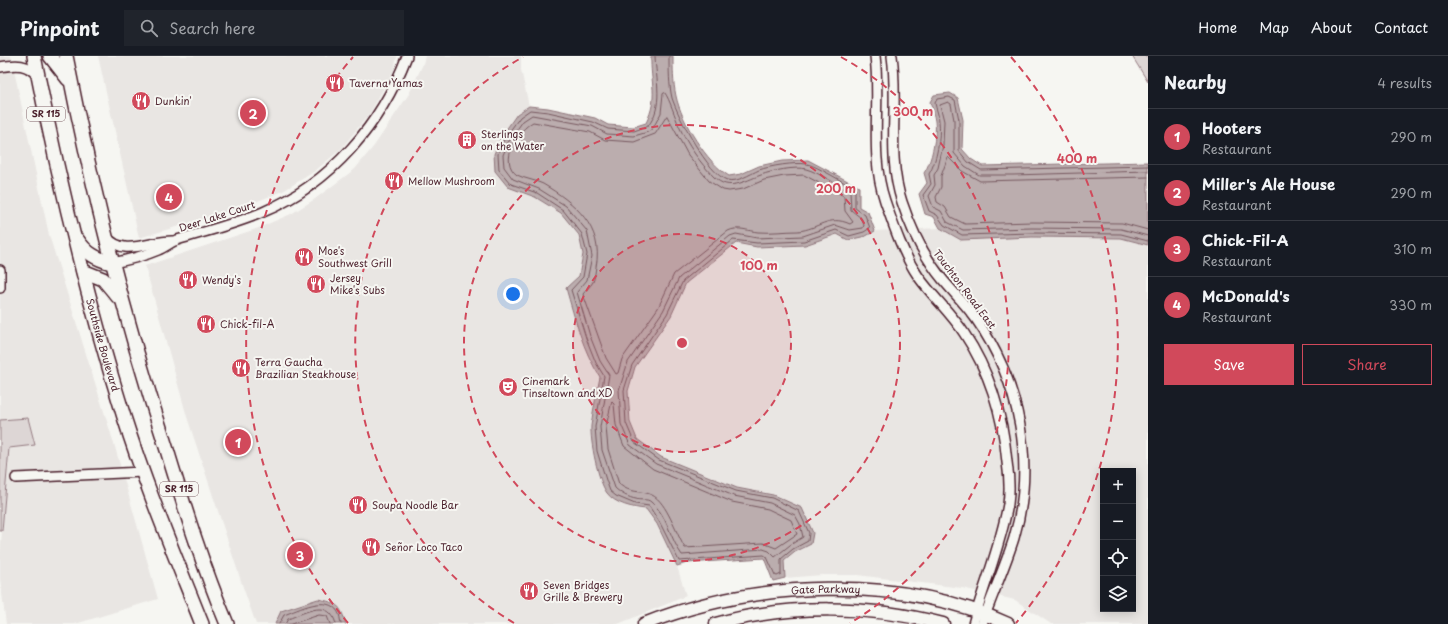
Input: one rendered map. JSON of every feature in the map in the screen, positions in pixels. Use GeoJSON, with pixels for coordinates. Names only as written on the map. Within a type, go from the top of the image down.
{"type":"FeatureCollection","features":[{"type":"Feature","properties":{"kind":"highway","name":"Southside Boulevard"},"geometry":{"type":"LineString","coordinates":[[34,56],[74,236],[124,417],[143,472],[202,624]]}},
{"type":"Feature","properties":{"kind":"highway"},"geometry":{"type":"LineString","coordinates":[[50,56],[71,82]]}},
{"type":"Feature","properties":{"kind":"highway","name":"SR 115"},"geometry":{"type":"LineString","coordinates":[[66,56],[104,233],[125,311],[187,515],[227,624]]}},
{"type":"Feature","properties":{"kind":"highway"},"geometry":{"type":"LineString","coordinates":[[74,236],[82,247],[93,256],[112,264]]}},
{"type":"Feature","properties":{"kind":"highway"},"geometry":{"type":"LineString","coordinates":[[83,271],[97,275],[103,279],[116,294],[125,311]]}},
{"type":"Feature","properties":{"kind":"main road","name":"Gate Parkway"},"geometry":{"type":"LineString","coordinates":[[644,624],[721,600],[761,593],[811,589],[845,589],[910,595],[1008,624]]}},
{"type":"Feature","properties":{"kind":"main road","name":"Gate Parkway"},"geometry":{"type":"LineString","coordinates":[[716,624],[778,613],[840,610],[878,612],[919,618],[943,624]]}},
{"type":"Feature","properties":{"kind":"street","name":"Deer Lake Court"},"geometry":{"type":"LineString","coordinates":[[112,264],[158,250],[175,241],[244,220],[282,203],[317,180],[348,152],[377,116],[392,91],[407,56]]}},
{"type":"Feature","properties":{"kind":"street","name":"Touchton Road East"},"geometry":{"type":"LineString","coordinates":[[875,56],[877,152],[884,200],[909,261],[930,291],[964,332],[977,353],[999,413],[1006,451],[1009,485],[1008,502],[982,616]]}},
{"type":"Feature","properties":{"kind":"street","name":"Touchton Road East"},"geometry":{"type":"LineString","coordinates":[[892,56],[894,72],[892,144],[897,183],[902,201],[920,244],[942,279],[963,302],[985,333],[1000,362],[1018,412],[1023,451],[1021,505],[1014,538],[982,616],[973,624]]}},
{"type":"Feature","properties":{"kind":"street"},"geometry":{"type":"LineString","coordinates":[[0,66],[16,64],[25,66],[34,71],[38,77]]}},
{"type":"Feature","properties":{"kind":"street"},"geometry":{"type":"LineString","coordinates":[[876,73],[894,72]]}},
{"type":"Feature","properties":{"kind":"street","name":"Deer Lake Court"},"geometry":{"type":"LineString","coordinates":[[104,233],[114,244],[124,248],[136,247],[158,241],[175,241]]}},
{"type":"Feature","properties":{"kind":"street"},"geometry":{"type":"LineString","coordinates":[[0,270],[0,288]]}},
{"type":"Feature","properties":{"kind":"street"},"geometry":{"type":"LineString","coordinates":[[930,291],[942,279]]}},
{"type":"Feature","properties":{"kind":"street"},"geometry":{"type":"LineString","coordinates":[[996,402],[1013,395]]}},
{"type":"Feature","properties":{"kind":"street"},"geometry":{"type":"LineString","coordinates":[[999,413],[1018,412]]}},
{"type":"Feature","properties":{"kind":"street"},"geometry":{"type":"LineString","coordinates":[[16,478],[143,472]]}},
{"type":"Feature","properties":{"kind":"shaded area"},"geometry":{"type":"Polygon","coordinates":[[[0,56],[11,56],[49,235],[115,447],[158,599],[75,624],[6,624],[0,579],[0,554],[9,448],[35,445],[28,418],[0,420],[0,56]]]}},
{"type":"Feature","properties":{"kind":"shaded area"},"geometry":{"type":"Polygon","coordinates":[[[98,56],[397,56],[394,70],[370,113],[341,149],[315,171],[283,191],[243,207],[139,238],[98,56]]]}},
{"type":"Feature","properties":{"kind":"shaded area"},"geometry":{"type":"Polygon","coordinates":[[[425,56],[521,56],[521,70],[529,106],[517,114],[508,187],[535,197],[561,213],[579,235],[583,254],[579,276],[566,289],[592,365],[600,377],[591,427],[593,452],[607,493],[634,509],[646,509],[657,524],[677,566],[686,596],[618,624],[256,624],[244,590],[187,417],[145,266],[256,229],[291,214],[315,199],[355,169],[374,146],[409,94],[423,64],[425,56]]]}},
{"type":"Feature","properties":{"kind":"shaded area"},"geometry":{"type":"Polygon","coordinates":[[[1132,56],[1148,56],[1148,82],[1132,56]]]}},
{"type":"Feature","properties":{"kind":"shaded area"},"geometry":{"type":"Polygon","coordinates":[[[940,228],[961,240],[1032,237],[1121,238],[1148,245],[1148,624],[1051,624],[1015,600],[962,588],[857,575],[822,575],[785,578],[783,561],[795,552],[811,544],[773,495],[738,488],[697,473],[661,457],[637,439],[630,422],[628,391],[635,367],[671,316],[686,283],[736,243],[757,247],[805,245],[837,234],[848,240],[866,236],[875,231],[940,228]]]}},
{"type":"Feature","properties":{"kind":"shaded area"},"geometry":{"type":"Polygon","coordinates":[[[28,418],[35,445],[9,448],[2,531],[0,531],[0,420],[28,418]]]}},
{"type":"Feature","properties":{"kind":"water"},"geometry":{"type":"Polygon","coordinates":[[[651,56],[673,56],[675,91],[683,117],[704,152],[721,170],[729,176],[741,174],[759,166],[782,161],[808,160],[859,187],[859,207],[868,212],[875,231],[866,236],[848,240],[837,234],[805,245],[757,247],[736,243],[686,283],[671,316],[635,367],[628,391],[630,422],[637,439],[661,457],[737,488],[773,495],[802,508],[813,533],[811,544],[795,552],[784,561],[785,578],[773,581],[764,558],[687,563],[677,566],[657,524],[646,509],[619,503],[607,493],[598,470],[593,451],[591,433],[600,377],[584,346],[566,288],[579,276],[583,254],[579,235],[561,213],[535,197],[508,187],[495,171],[494,154],[501,137],[517,114],[529,106],[548,108],[595,118],[608,125],[633,127],[646,123],[650,113],[653,97],[651,56]]]}},
{"type":"Feature","properties":{"kind":"water"},"geometry":{"type":"Polygon","coordinates":[[[950,93],[958,98],[963,120],[962,149],[971,159],[982,166],[1148,162],[1148,245],[1121,238],[1032,237],[961,240],[940,228],[934,217],[925,214],[919,194],[927,183],[924,173],[932,155],[935,141],[935,121],[930,102],[934,95],[950,93]]]}},
{"type":"Feature","properties":{"kind":"water"},"geometry":{"type":"Polygon","coordinates":[[[318,599],[330,602],[337,606],[342,613],[346,624],[275,624],[281,611],[318,599]]]}},
{"type":"Feature","properties":{"kind":"place","name":"Taverna Yamas"},"geometry":{"type":"Point","coordinates":[335,83]}},
{"type":"Feature","properties":{"kind":"place","name":"Dunkin'"},"geometry":{"type":"Point","coordinates":[141,101]}},
{"type":"Feature","properties":{"kind":"place","name":"Miller's Ale House"},"geometry":{"type":"Point","coordinates":[253,113]}},
{"type":"Feature","properties":{"kind":"place","name":"Sterlings on the Water"},"geometry":{"type":"Point","coordinates":[467,140]}},
{"type":"Feature","properties":{"kind":"place","name":"Mellow Mushroom"},"geometry":{"type":"Point","coordinates":[394,181]}},
{"type":"Feature","properties":{"kind":"place","name":"McDonald's"},"geometry":{"type":"Point","coordinates":[169,197]}},
{"type":"Feature","properties":{"kind":"place","name":"Moe's Southwest Grill"},"geometry":{"type":"Point","coordinates":[304,257]}},
{"type":"Feature","properties":{"kind":"place","name":"Wendy's"},"geometry":{"type":"Point","coordinates":[188,280]}},
{"type":"Feature","properties":{"kind":"place","name":"Jersey Mike's Subs"},"geometry":{"type":"Point","coordinates":[316,284]}},
{"type":"Feature","properties":{"kind":"place","name":"Chick-fil-A"},"geometry":{"type":"Point","coordinates":[206,324]}},
{"type":"Feature","properties":{"kind":"place","name":"Terra Gaucha Brazilian Steakhouse"},"geometry":{"type":"Point","coordinates":[241,368]}},
{"type":"Feature","properties":{"kind":"place","name":"Cinemark Tinseltown and XD"},"geometry":{"type":"Point","coordinates":[508,387]}},
{"type":"Feature","properties":{"kind":"place","name":"Hooters"},"geometry":{"type":"Point","coordinates":[238,442]}},
{"type":"Feature","properties":{"kind":"place","name":"Soupa Noodle Bar"},"geometry":{"type":"Point","coordinates":[358,505]}},
{"type":"Feature","properties":{"kind":"place","name":"Señor Loco Taco"},"geometry":{"type":"Point","coordinates":[371,547]}},
{"type":"Feature","properties":{"kind":"place","name":"Chick-Fil-A"},"geometry":{"type":"Point","coordinates":[300,555]}},
{"type":"Feature","properties":{"kind":"place","name":"Seven Bridges Grille & Brewery"},"geometry":{"type":"Point","coordinates":[529,591]}}]}
